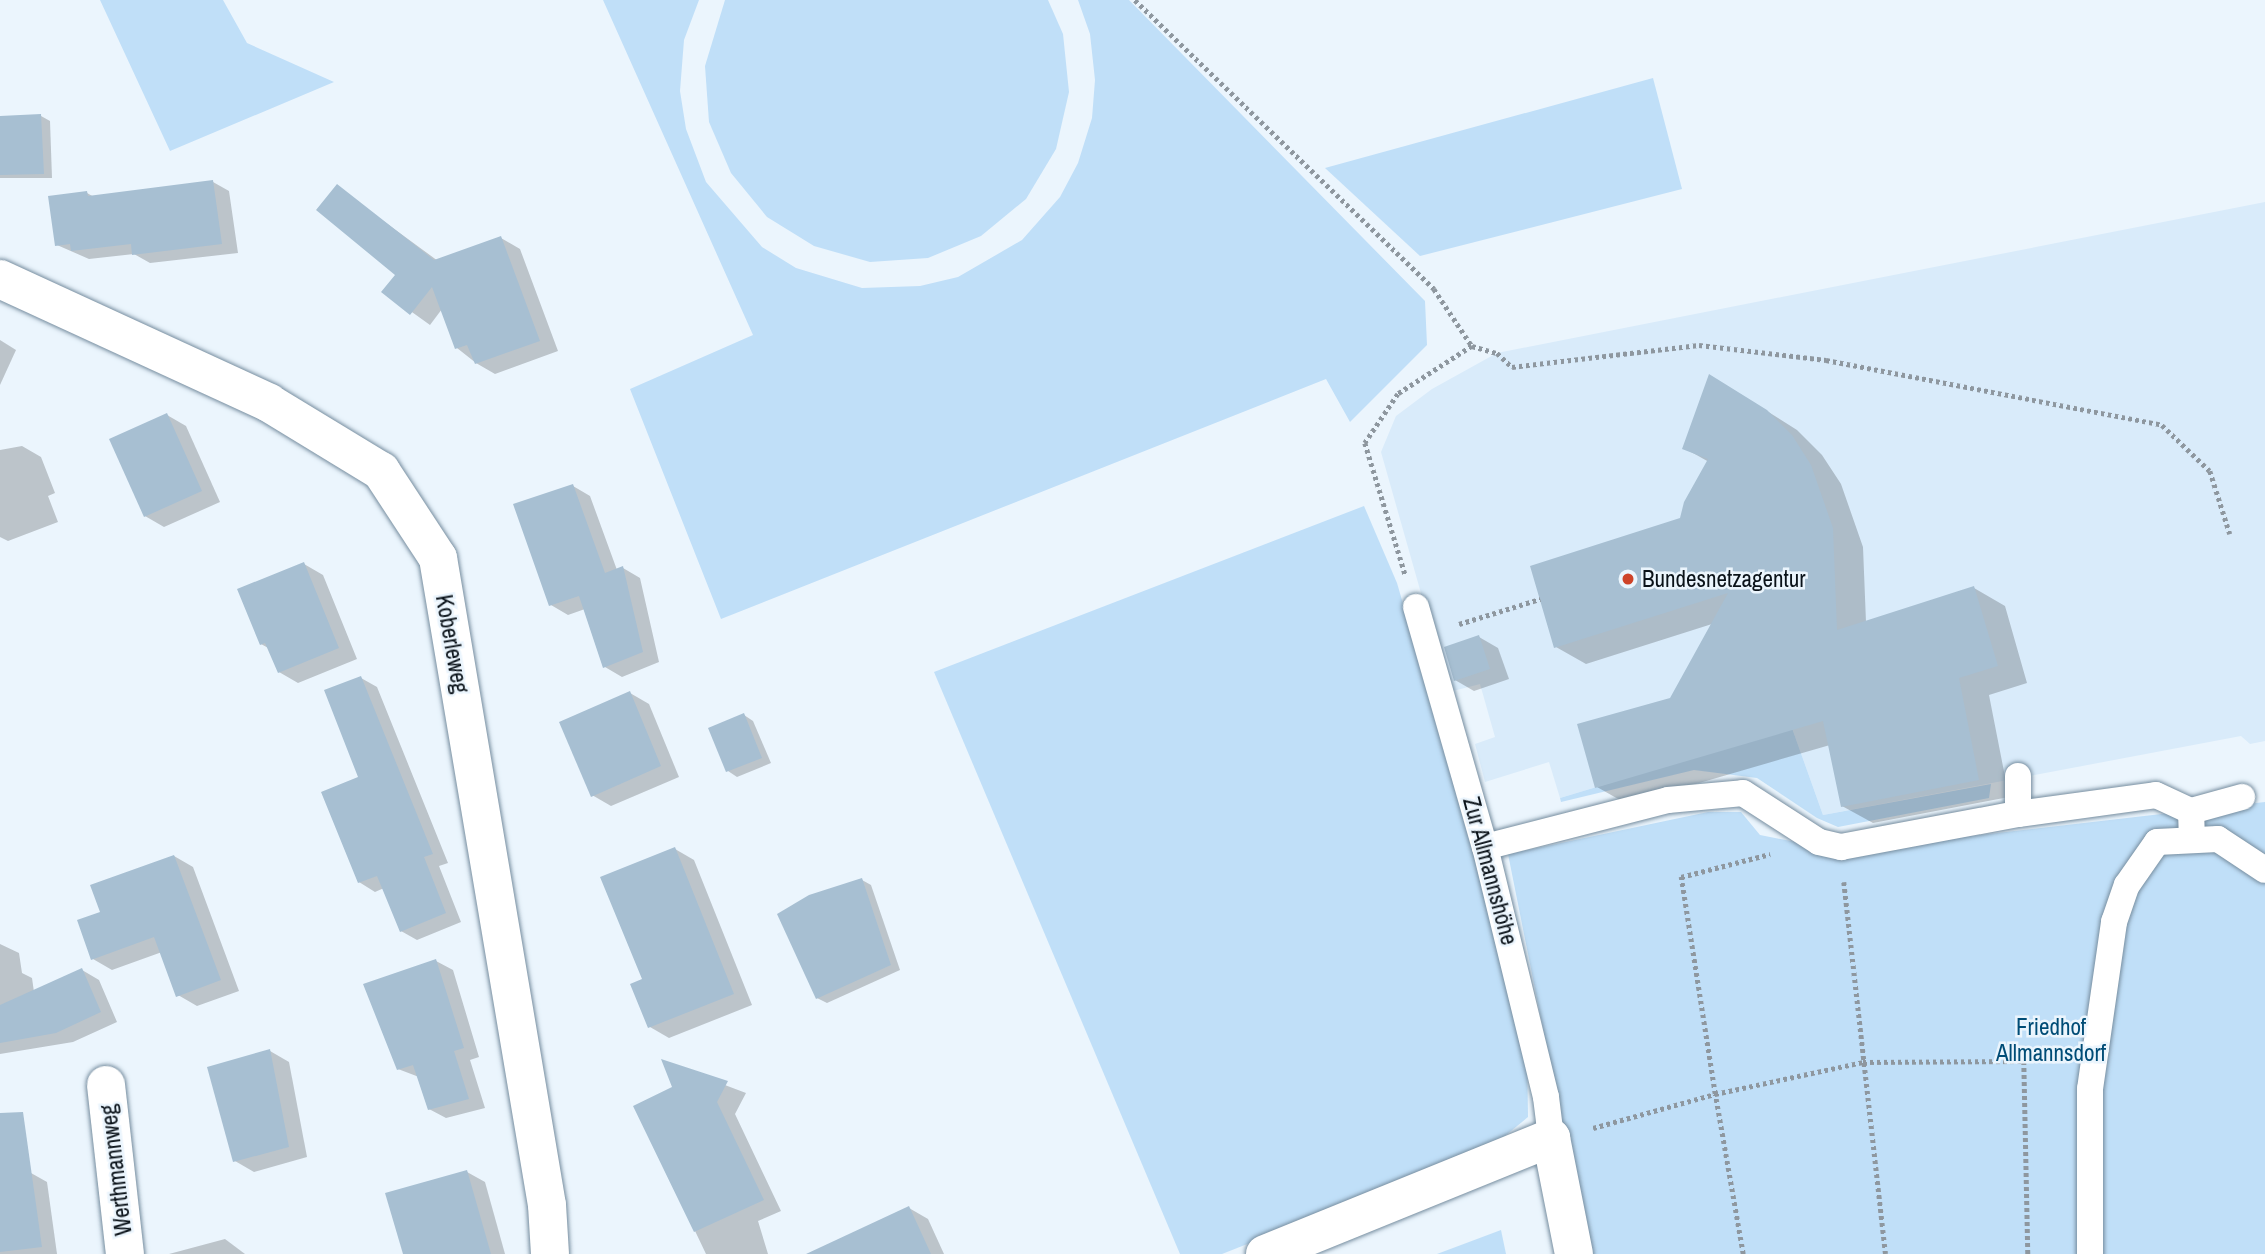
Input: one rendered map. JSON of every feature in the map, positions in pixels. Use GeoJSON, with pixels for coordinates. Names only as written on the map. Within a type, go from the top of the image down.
{"type":"FeatureCollection","features":[{"type":"Feature","properties":{"kind":"street","name":"Koberleweg"},"geometry":{"type":"LineString","coordinates":[[0,279],[269,403],[381,471],[438,558],[547,1205],[550,1254]]}},
{"type":"Feature","properties":{"kind":"street","name":"Werthmannweg"},"geometry":{"type":"LineString","coordinates":[[106,1085],[125,1254]]}},
{"type":"Feature","properties":{"kind":"street","name":"Zur Allmannshöhe"},"geometry":{"type":"LineString","coordinates":[[1551,1138],[1566,1244]]}},
{"type":"Feature","properties":{"kind":"street"},"geometry":{"type":"LineString","coordinates":[[1265,1254],[1551,1138]]}},
{"type":"Feature","properties":{"kind":"lane","name":"Zur Allmannshöhe"},"geometry":{"type":"LineString","coordinates":[[1416,607],[1485,847],[1544,1084],[1551,1138]]}},
{"type":"Feature","properties":{"kind":"lane"},"geometry":{"type":"LineString","coordinates":[[2018,776],[2018,814]]}},
{"type":"Feature","properties":{"kind":"lane"},"geometry":{"type":"LineString","coordinates":[[1485,847],[1668,800],[1743,793],[1830,845],[2018,814],[2156,795],[2191,811],[2242,797]]}},
{"type":"Feature","properties":{"kind":"lane"},"geometry":{"type":"LineString","coordinates":[[2191,811],[2192,839]]}},
{"type":"Feature","properties":{"kind":"lane"},"geometry":{"type":"LineString","coordinates":[[2090,1254],[2090,1089],[2114,922],[2139,862],[2157,842],[2218,839],[2265,870]]}},
{"type":"Feature","properties":{"kind":"path"},"geometry":{"type":"LineString","coordinates":[[1135,0],[1434,289],[1472,346],[1497,353],[1511,367],[1699,345],[1814,358],[2162,425],[2210,471],[2231,534]]}},
{"type":"Feature","properties":{"kind":"path"},"geometry":{"type":"LineString","coordinates":[[1416,607],[1365,443],[1398,394],[1472,346]]}},
{"type":"Feature","properties":{"kind":"path"},"geometry":{"type":"LineString","coordinates":[[1425,635],[1540,599]]}},
{"type":"Feature","properties":{"kind":"path"},"geometry":{"type":"LineString","coordinates":[[1743,1254],[1681,877],[1830,845],[1863,1062],[1886,1254]]}},
{"type":"Feature","properties":{"kind":"path"},"geometry":{"type":"LineString","coordinates":[[1551,1138],[1715,1094],[1863,1062],[2024,1061],[2028,1254]]}},
{"type":"Feature","properties":{"kind":"shaded area"},"geometry":{"type":"Polygon","coordinates":[[[2265,202],[2265,741],[2250,744],[2241,736],[1823,815],[1792,728],[1560,798],[1549,762],[1485,782],[1475,744],[1495,737],[1480,684],[1453,691],[1432,632],[1381,452],[1396,416],[1432,389],[1497,353],[2265,202]]]}},
{"type":"Feature","properties":{"kind":"green space"},"geometry":{"type":"Polygon","coordinates":[[[100,0],[223,0],[247,43],[334,82],[170,151],[100,0]]]}},
{"type":"Feature","properties":{"kind":"green space"},"geometry":{"type":"Polygon","coordinates":[[[603,0],[699,0],[684,40],[680,91],[686,129],[706,182],[762,247],[796,268],[862,288],[920,286],[958,277],[1022,240],[1060,197],[1078,163],[1092,118],[1095,80],[1090,34],[1078,0],[1129,0],[1425,301],[1427,345],[1350,422],[1326,379],[721,619],[630,389],[753,335],[603,0]]]}},
{"type":"Feature","properties":{"kind":"green space"},"geometry":{"type":"Polygon","coordinates":[[[725,0],[1048,0],[1063,34],[1069,92],[1056,149],[1026,199],[981,236],[928,258],[870,262],[814,246],[767,217],[731,173],[709,122],[705,66],[725,0]]]}},
{"type":"Feature","properties":{"kind":"green space"},"geometry":{"type":"Polygon","coordinates":[[[1653,78],[1682,189],[1420,256],[1325,168],[1653,78]]]}},
{"type":"Feature","properties":{"kind":"green space"},"geometry":{"type":"Polygon","coordinates":[[[1364,506],[1397,583],[1472,842],[1527,1054],[1528,1117],[1490,1148],[1222,1254],[1180,1254],[934,672],[1364,506]]]}},
{"type":"Feature","properties":{"kind":"green space"},"geometry":{"type":"Polygon","coordinates":[[[1792,728],[1823,815],[1991,784],[1989,798],[1838,827],[1817,818],[1757,778],[1694,770],[1561,802],[1560,798],[1792,728]]]}},
{"type":"Feature","properties":{"kind":"green space","name":"Friedhof Allmannsdorf"},"geometry":{"type":"Polygon","coordinates":[[[2265,802],[2265,1254],[1588,1254],[1508,854],[1708,812],[1741,812],[1760,835],[1841,851],[2265,802]]]}},
{"type":"Feature","properties":{"kind":"green space"},"geometry":{"type":"Polygon","coordinates":[[[1501,1230],[1506,1254],[1437,1254],[1501,1230]]]}},
{"type":"Feature","properties":{"kind":"building"},"geometry":{"type":"Polygon","coordinates":[[[41,114],[44,174],[0,175],[0,116],[41,114]]]}},
{"type":"Feature","properties":{"kind":"building"},"geometry":{"type":"Polygon","coordinates":[[[213,180],[222,244],[132,255],[131,244],[71,251],[70,244],[55,246],[48,196],[87,191],[88,196],[213,180]]]}},
{"type":"Feature","properties":{"kind":"building"},"geometry":{"type":"Polygon","coordinates":[[[337,184],[434,260],[501,236],[540,341],[475,364],[467,345],[455,349],[432,287],[410,315],[381,292],[395,275],[316,210],[337,184]]]}},
{"type":"Feature","properties":{"kind":"building"},"geometry":{"type":"Polygon","coordinates":[[[1709,374],[1767,410],[1792,435],[1811,465],[1833,528],[1837,630],[1974,586],[1998,666],[1959,678],[1979,780],[1841,807],[1823,721],[1595,788],[1577,724],[1670,698],[1728,593],[1554,648],[1530,566],[1680,518],[1684,502],[1708,459],[1682,449],[1709,374]]]}},
{"type":"Feature","properties":{"kind":"building"},"geometry":{"type":"Polygon","coordinates":[[[167,413],[202,491],[144,517],[109,439],[167,413]]]}},
{"type":"Feature","properties":{"kind":"building"},"geometry":{"type":"Polygon","coordinates":[[[573,484],[605,573],[623,566],[643,652],[603,668],[579,596],[549,606],[513,504],[573,484]]]}},
{"type":"Feature","properties":{"kind":"building"},"geometry":{"type":"Polygon","coordinates":[[[304,562],[339,648],[278,673],[265,643],[260,645],[237,589],[304,562]]]}},
{"type":"Feature","properties":{"kind":"building"},"geometry":{"type":"Polygon","coordinates":[[[1479,635],[1490,669],[1454,681],[1444,647],[1479,635]]]}},
{"type":"Feature","properties":{"kind":"building"},"geometry":{"type":"Polygon","coordinates":[[[361,676],[433,854],[424,857],[446,913],[400,932],[377,876],[358,883],[321,792],[358,777],[324,690],[361,676]]]}},
{"type":"Feature","properties":{"kind":"building"},"geometry":{"type":"Polygon","coordinates":[[[630,691],[661,766],[591,797],[559,722],[630,691]]]}},
{"type":"Feature","properties":{"kind":"building"},"geometry":{"type":"Polygon","coordinates":[[[744,713],[762,758],[726,772],[708,728],[744,713]]]}},
{"type":"Feature","properties":{"kind":"building"},"geometry":{"type":"Polygon","coordinates":[[[675,847],[734,994],[648,1028],[630,984],[642,979],[600,877],[675,847]]]}},
{"type":"Feature","properties":{"kind":"building"},"geometry":{"type":"Polygon","coordinates":[[[174,855],[221,980],[176,997],[154,937],[91,960],[77,920],[100,912],[90,885],[174,855]]]}},
{"type":"Feature","properties":{"kind":"building"},"geometry":{"type":"Polygon","coordinates":[[[862,878],[891,965],[816,999],[777,914],[809,895],[862,878]]]}},
{"type":"Feature","properties":{"kind":"building"},"geometry":{"type":"Polygon","coordinates":[[[436,959],[464,1048],[454,1051],[469,1099],[428,1110],[413,1065],[397,1070],[363,984],[436,959]]]}},
{"type":"Feature","properties":{"kind":"building"},"geometry":{"type":"Polygon","coordinates":[[[82,968],[101,1012],[56,1033],[0,1043],[0,1005],[82,968]]]}},
{"type":"Feature","properties":{"kind":"building"},"geometry":{"type":"Polygon","coordinates":[[[270,1049],[289,1147],[233,1162],[207,1067],[270,1049]]]}},
{"type":"Feature","properties":{"kind":"building"},"geometry":{"type":"Polygon","coordinates":[[[661,1059],[728,1081],[717,1102],[764,1200],[694,1232],[633,1106],[672,1087],[661,1059]]]}},
{"type":"Feature","properties":{"kind":"building"},"geometry":{"type":"Polygon","coordinates":[[[23,1112],[42,1247],[0,1252],[0,1113],[23,1112]]]}},
{"type":"Feature","properties":{"kind":"building"},"geometry":{"type":"Polygon","coordinates":[[[467,1170],[491,1254],[403,1254],[385,1193],[467,1170]]]}},
{"type":"Feature","properties":{"kind":"building"},"geometry":{"type":"Polygon","coordinates":[[[909,1206],[931,1254],[806,1254],[909,1206]]]}},
{"type":"Feature","properties":{"kind":"place","name":"Bundesnetzagentur"},"geometry":{"type":"Point","coordinates":[1628,579]}}]}
